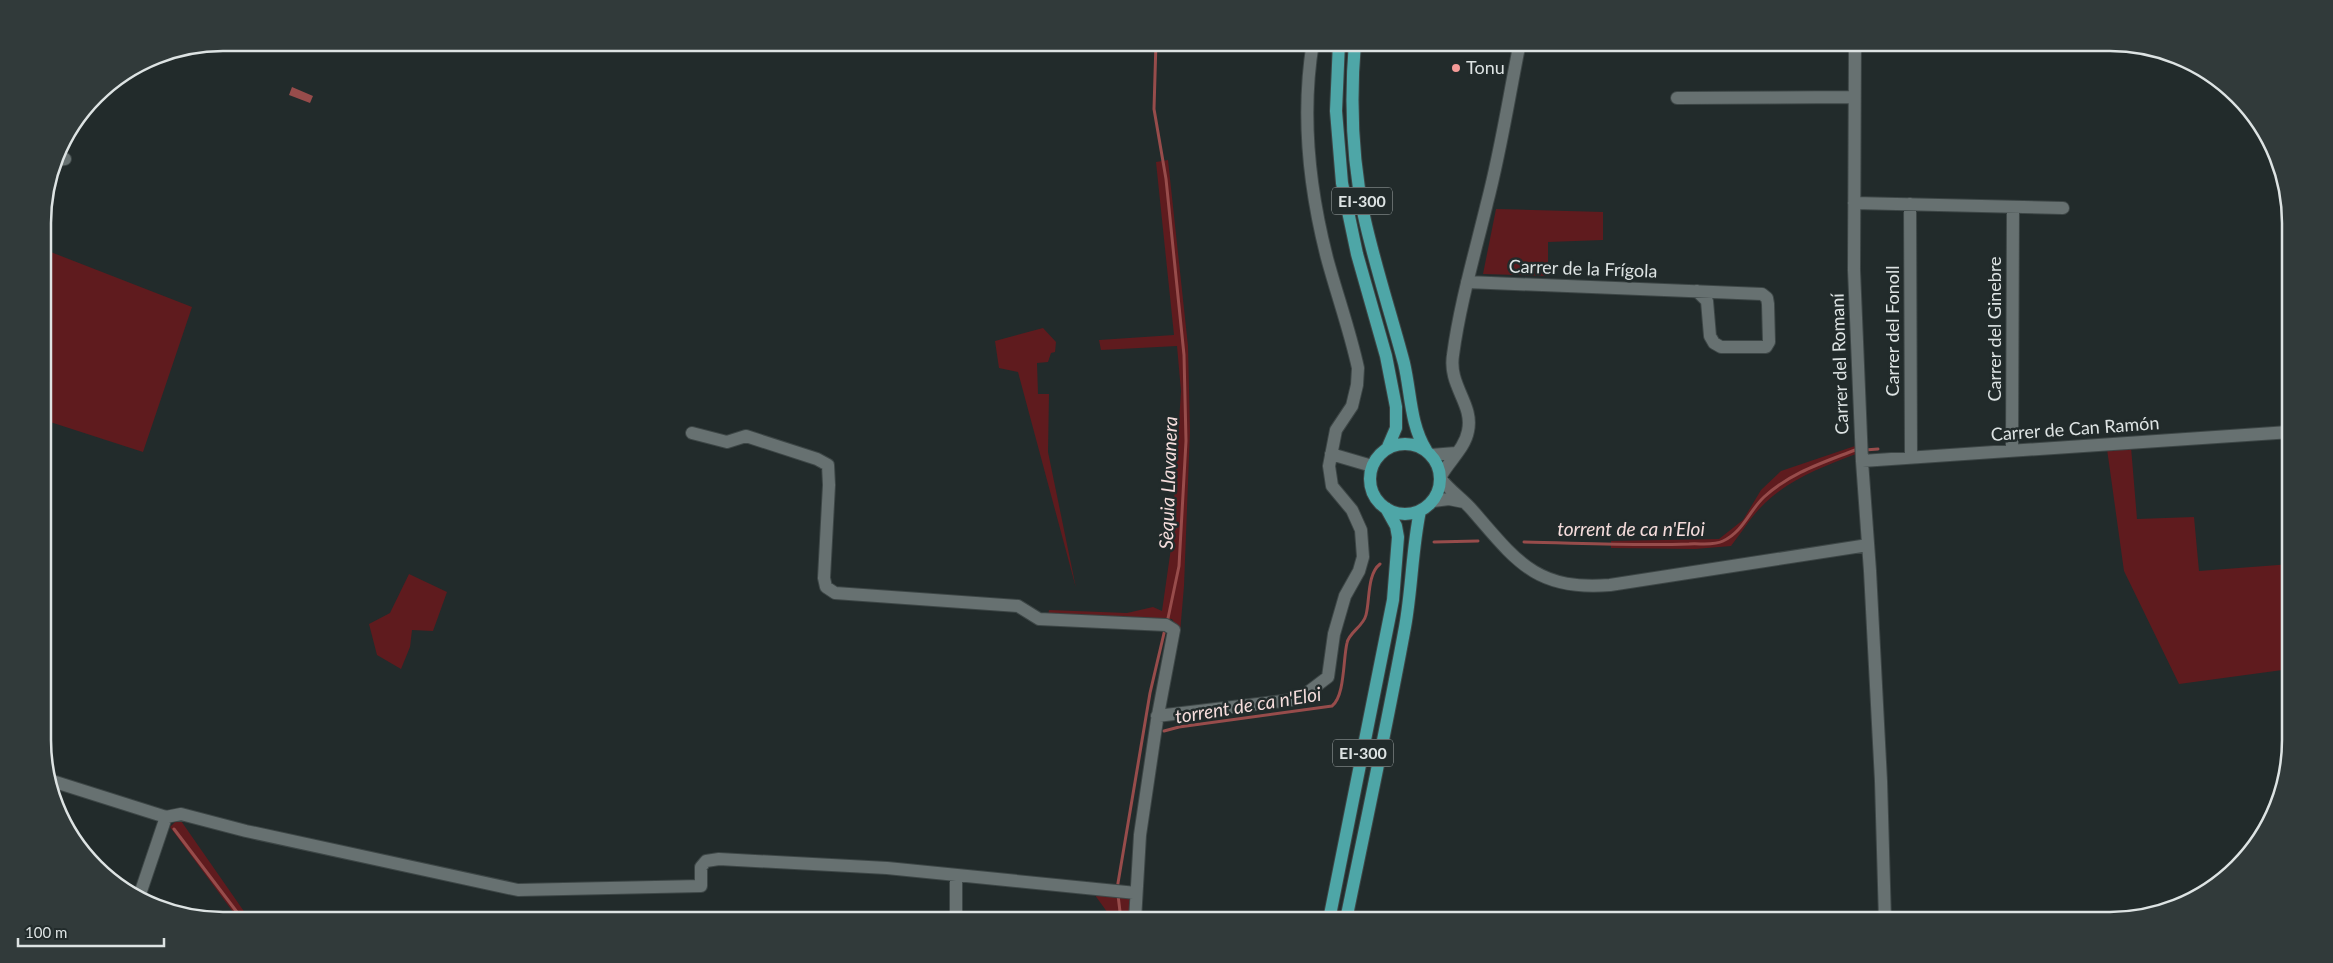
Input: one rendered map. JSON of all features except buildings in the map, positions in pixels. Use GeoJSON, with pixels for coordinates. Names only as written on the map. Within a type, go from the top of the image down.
{"type":"FeatureCollection","features":[{"type":"Feature","properties":{"kind":"main road","name":"EI-300"},"geometry":{"type":"LineString","coordinates":[[1331,911],[1393,600],[1398,536],[1396,526],[1386,508],[1372,491],[1370,478],[1372,466],[1379,455],[1387,449],[1396,428],[1396,407],[1386,356],[1357,254],[1342,183],[1336,111],[1339,51]]}},
{"type":"Feature","properties":{"kind":"main road","name":"EI-300"},"geometry":{"type":"LineString","coordinates":[[1354,51],[1352,82],[1354,145],[1364,215],[1406,374],[1414,425],[1418,436],[1437,463],[1441,477]]}},
{"type":"Feature","properties":{"kind":"main road"},"geometry":{"type":"LineString","coordinates":[[1387,449],[1395,445],[1409,444],[1429,453]]}},
{"type":"Feature","properties":{"kind":"main road"},"geometry":{"type":"LineString","coordinates":[[1386,508],[1404,514],[1420,511],[1433,501],[1439,491],[1441,477]]}},
{"type":"Feature","properties":{"kind":"main road","name":"EI-300"},"geometry":{"type":"LineString","coordinates":[[1348,911],[1405,628],[1413,575],[1416,529],[1420,511]]}},
{"type":"Feature","properties":{"kind":"street"},"geometry":{"type":"LineString","coordinates":[[1157,716],[1299,699],[1328,677],[1334,634],[1346,596],[1359,571],[1364,543],[1362,530],[1352,510],[1332,486],[1330,476],[1331,454],[1336,430],[1352,406],[1357,385],[1358,368],[1326,255],[1311,175],[1306,114],[1307,77],[1311,51]]}},
{"type":"Feature","properties":{"kind":"street"},"geometry":{"type":"LineString","coordinates":[[1518,51],[1495,171],[1467,282],[1452,366],[1455,383],[1467,407],[1469,424],[1465,440],[1441,477],[1510,554],[1554,582],[1573,585],[1610,585],[1868,545]]}},
{"type":"Feature","properties":{"kind":"street","name":"Carrer del Romaní"},"geometry":{"type":"LineString","coordinates":[[1854,51],[1854,270],[1862,461],[1876,684],[1885,911]]}},
{"type":"Feature","properties":{"kind":"street"},"geometry":{"type":"LineString","coordinates":[[1677,98],[1854,97]]}},
{"type":"Feature","properties":{"kind":"street"},"geometry":{"type":"LineString","coordinates":[[1854,203],[2062,208]]}},
{"type":"Feature","properties":{"kind":"street","name":"Carrer del Fonoll"},"geometry":{"type":"LineString","coordinates":[[1910,204],[1911,457]]}},
{"type":"Feature","properties":{"kind":"street","name":"Carrer del Ginebre"},"geometry":{"type":"LineString","coordinates":[[2012,450],[2014,207]]}},
{"type":"Feature","properties":{"kind":"street","name":"Carrer de la Frígola"},"geometry":{"type":"LineString","coordinates":[[1467,282],[1697,291],[1762,294],[1767,298],[1768,304],[1769,342],[1766,347],[1720,347],[1714,343],[1710,336],[1707,301],[1697,291]]}},
{"type":"Feature","properties":{"kind":"street"},"geometry":{"type":"LineString","coordinates":[[692,433],[727,442],[746,436],[817,459],[828,465],[829,485],[824,578],[826,586],[835,594],[1018,606],[1039,619],[1166,625],[1174,630],[1157,716],[1140,835],[1135,912]]}},
{"type":"Feature","properties":{"kind":"street","name":"Carrer de Can Ramón"},"geometry":{"type":"LineString","coordinates":[[1862,461],[2282,433]]}},
{"type":"Feature","properties":{"kind":"street"},"geometry":{"type":"LineString","coordinates":[[1429,453],[1456,453]]}},
{"type":"Feature","properties":{"kind":"street"},"geometry":{"type":"LineString","coordinates":[[1331,454],[1372,466]]}},
{"type":"Feature","properties":{"kind":"street"},"geometry":{"type":"LineString","coordinates":[[1433,501],[1449,499],[1464,502]]}},
{"type":"Feature","properties":{"kind":"street"},"geometry":{"type":"LineString","coordinates":[[57,783],[166,817],[181,814],[246,831],[518,890],[701,886],[701,867],[706,861],[719,859],[887,868],[1136,893]]}},
{"type":"Feature","properties":{"kind":"street"},"geometry":{"type":"LineString","coordinates":[[141,891],[166,817]]}},
{"type":"Feature","properties":{"kind":"street"},"geometry":{"type":"LineString","coordinates":[[956,876],[956,912]]}},
{"type":"Feature","properties":{"kind":"shaded area"},"geometry":{"type":"Polygon","coordinates":[[[292,87],[313,96],[310,103],[289,95],[292,87]]]}},
{"type":"Feature","properties":{"kind":"shaded area"},"geometry":{"type":"Polygon","coordinates":[[[1168,160],[1188,346],[1190,431],[1184,586],[1180,633],[1172,619],[1048,616],[1049,610],[1127,613],[1153,607],[1162,611],[1171,548],[1181,391],[1177,346],[1101,350],[1099,340],[1174,335],[1156,162],[1168,160]]]}},
{"type":"Feature","properties":{"kind":"shaded area"},"geometry":{"type":"Polygon","coordinates":[[[1496,209],[1603,212],[1603,240],[1548,242],[1548,276],[1483,274],[1496,209]]]}},
{"type":"Feature","properties":{"kind":"shaded area"},"geometry":{"type":"Polygon","coordinates":[[[52,252],[192,307],[143,452],[52,422],[52,252]]]}},
{"type":"Feature","properties":{"kind":"shaded area"},"geometry":{"type":"Polygon","coordinates":[[[1043,328],[1056,342],[1055,352],[1051,353],[1048,362],[1037,363],[1038,394],[1049,394],[1048,452],[1076,588],[1018,372],[999,368],[995,341],[1043,328]]]}},
{"type":"Feature","properties":{"kind":"shaded area"},"geometry":{"type":"Polygon","coordinates":[[[1855,446],[1856,454],[1808,474],[1775,494],[1756,513],[1731,546],[1695,549],[1611,548],[1611,541],[1719,539],[1743,520],[1761,490],[1781,471],[1855,446]]]}},
{"type":"Feature","properties":{"kind":"shaded area"},"geometry":{"type":"Polygon","coordinates":[[[2131,447],[2137,519],[2194,517],[2199,571],[2282,565],[2282,670],[2179,684],[2124,571],[2107,449],[2131,447]]]}},
{"type":"Feature","properties":{"kind":"shaded area"},"geometry":{"type":"Polygon","coordinates":[[[409,574],[447,592],[433,631],[412,630],[410,647],[401,669],[377,655],[369,624],[390,613],[409,574]]]}},
{"type":"Feature","properties":{"kind":"shaded area"},"geometry":{"type":"Polygon","coordinates":[[[179,818],[244,912],[233,912],[170,827],[179,818]]]}},
{"type":"Feature","properties":{"kind":"shaded area"},"geometry":{"type":"Polygon","coordinates":[[[1092,891],[1132,896],[1131,912],[1107,912],[1092,891]]]}},
{"type":"Feature","properties":{"kind":"waterway","name":"Sèquia Llavanera"},"geometry":{"type":"LineString","coordinates":[[1156,51],[1154,109],[1166,179],[1184,355],[1186,441],[1179,566],[1167,623]]}},
{"type":"Feature","properties":{"kind":"waterway","name":"torrent de ca n'Eloi"},"geometry":{"type":"LineString","coordinates":[[1865,450],[1878,449]]}},
{"type":"Feature","properties":{"kind":"waterway","name":"torrent de ca n'Eloi"},"geometry":{"type":"LineString","coordinates":[[1524,542],[1648,545],[1719,543],[1736,532],[1764,497],[1785,481],[1807,469],[1855,450]]}},
{"type":"Feature","properties":{"kind":"waterway","name":"torrent de ca n'Eloi"},"geometry":{"type":"LineString","coordinates":[[1434,542],[1478,541]]}},
{"type":"Feature","properties":{"kind":"waterway","name":"torrent de ca n'Eloi"},"geometry":{"type":"LineString","coordinates":[[1164,731],[1179,727],[1332,706],[1336,701],[1341,686],[1348,639],[1362,623],[1366,615],[1371,581],[1376,568],[1380,564]]}},
{"type":"Feature","properties":{"kind":"waterway","name":"Sèquia Llavanera"},"geometry":{"type":"LineString","coordinates":[[1117,889],[1150,693],[1165,629]]}},
{"type":"Feature","properties":{"kind":"waterway"},"geometry":{"type":"LineString","coordinates":[[174,829],[237,912]]}},
{"type":"Feature","properties":{"kind":"waterway","name":"Sèquia Llavanera"},"geometry":{"type":"LineString","coordinates":[[1118,895],[1120,912]]}},
{"type":"Feature","properties":{"kind":"place","name":"Tonu"},"geometry":{"type":"Point","coordinates":[1456,68]}}]}
